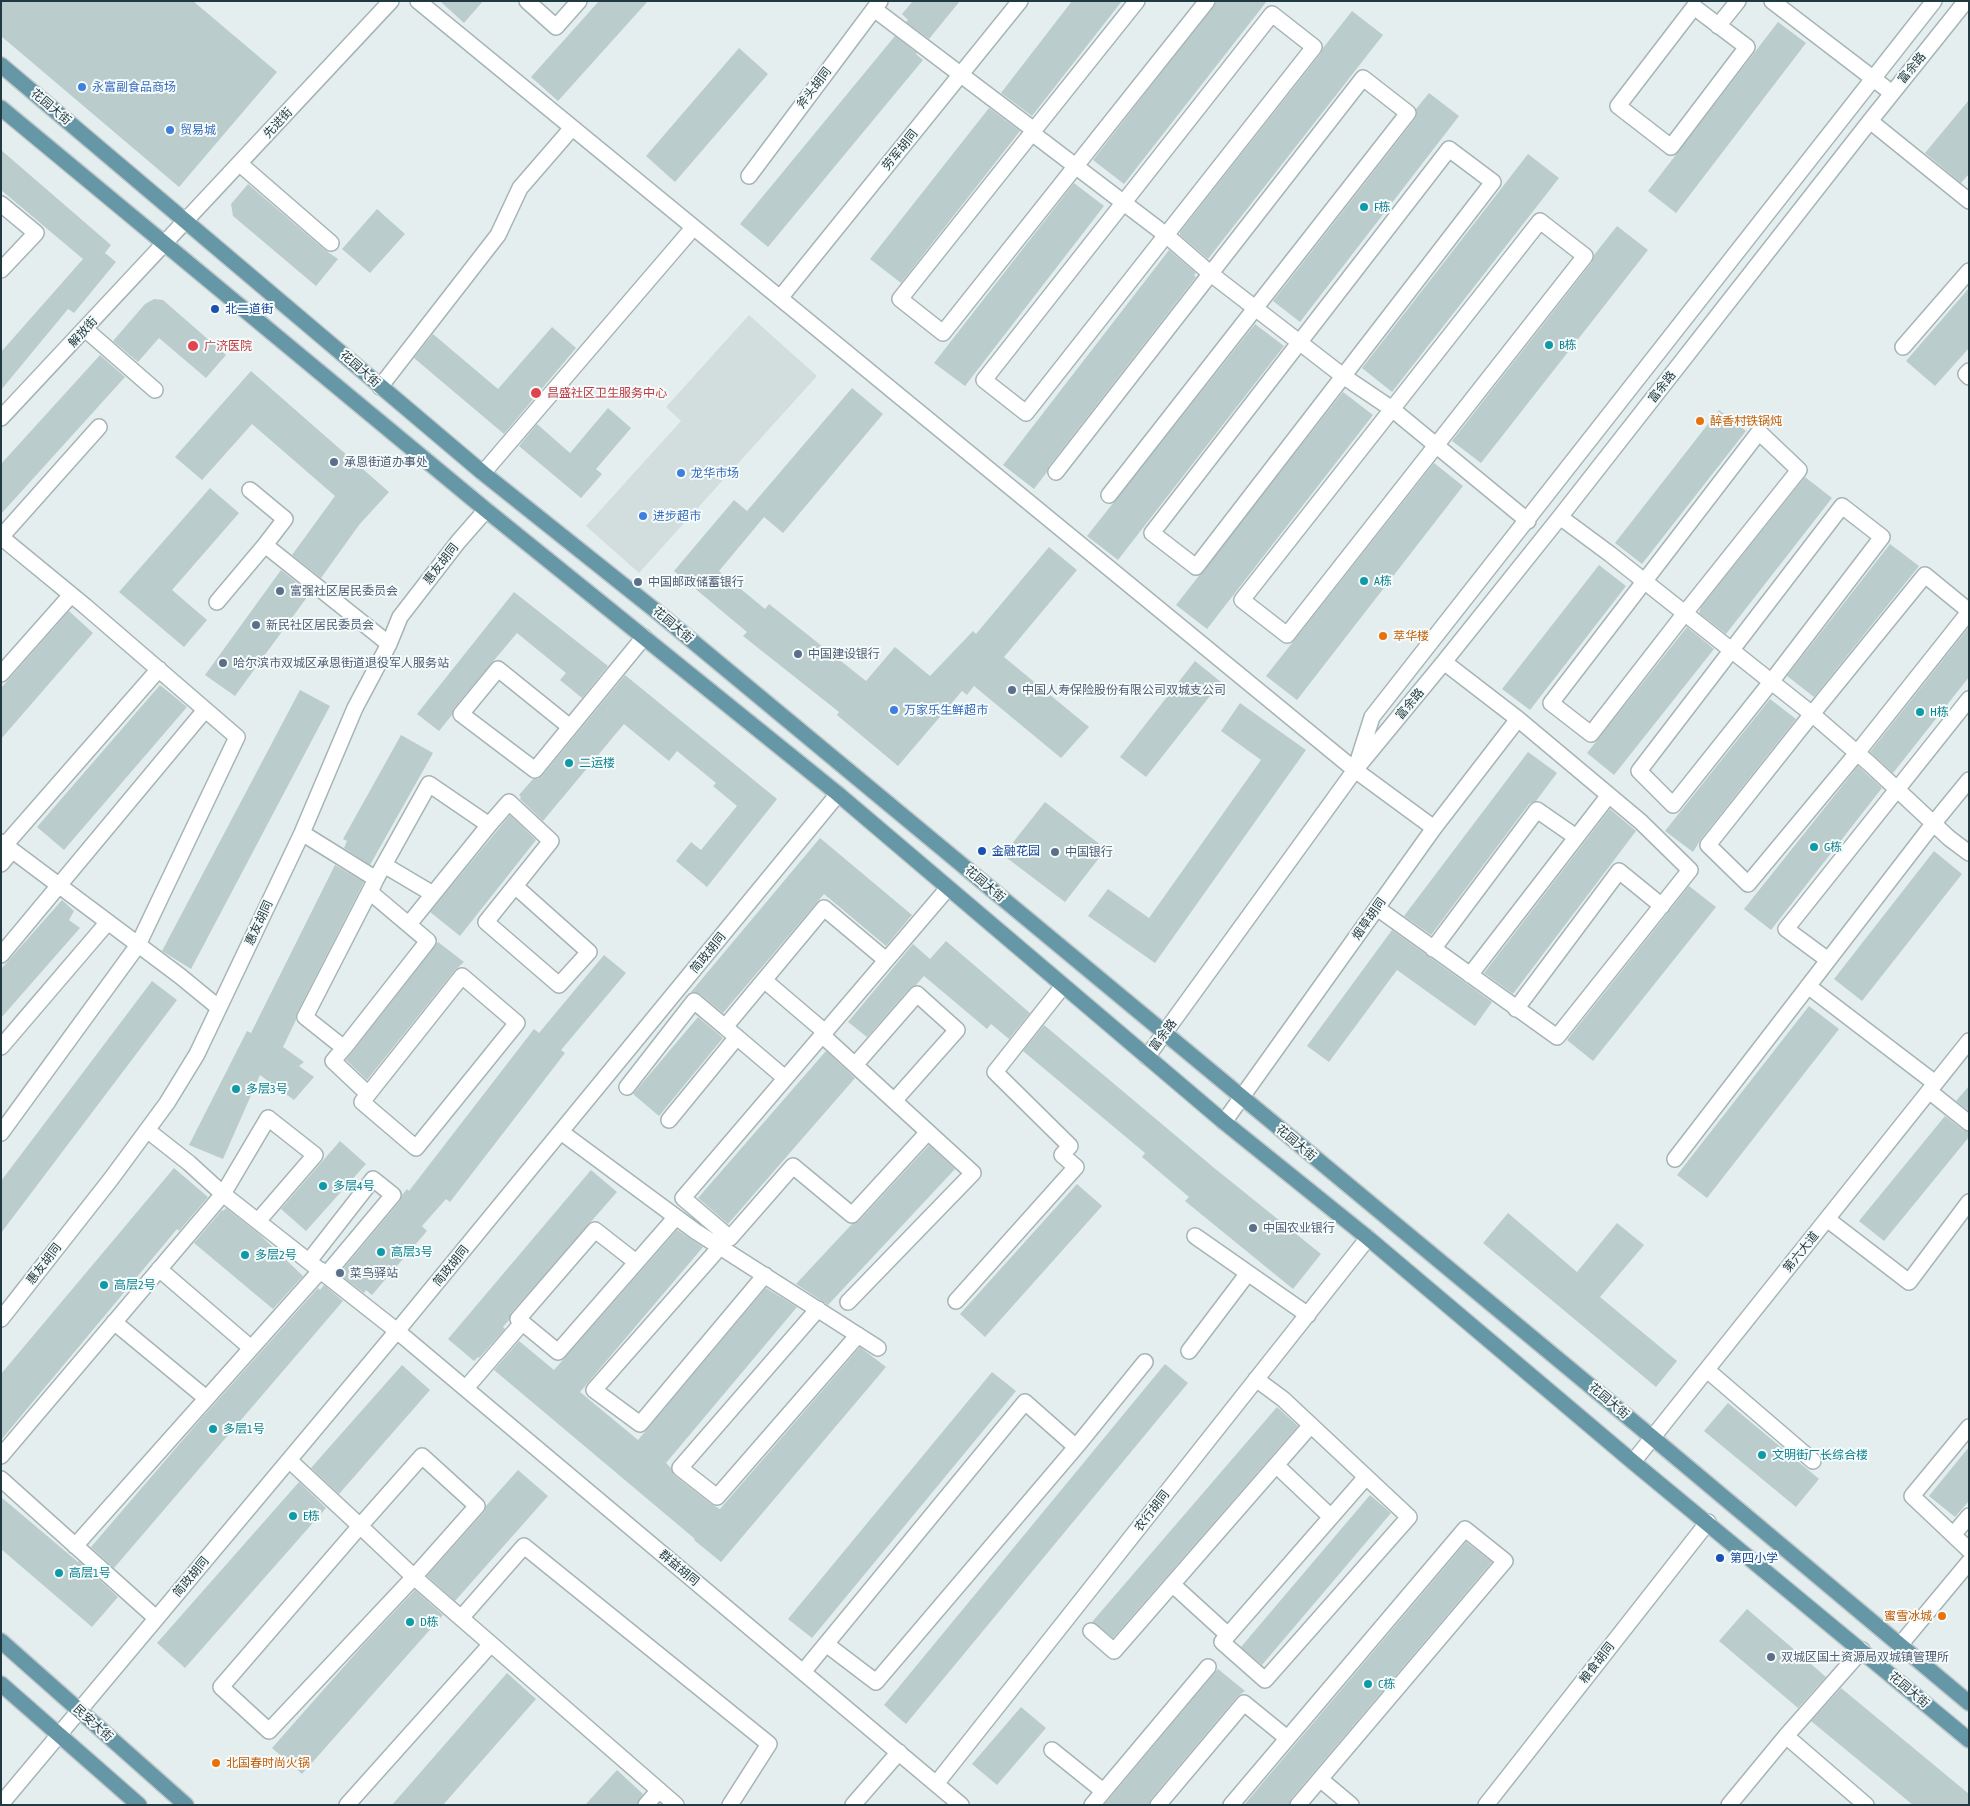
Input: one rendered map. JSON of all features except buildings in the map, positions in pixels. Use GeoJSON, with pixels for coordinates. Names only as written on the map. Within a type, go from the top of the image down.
{"type":"FeatureCollection","features":[{"type":"Feature","properties":{"kind":"main road","name":"花园大街"},"geometry":{"type":"LineString","coordinates":[[1,65],[483,473],[656,611],[1653,1438],[1969,1703]]}},
{"type":"Feature","properties":{"kind":"main road","name":"花园大街"},"geometry":{"type":"LineString","coordinates":[[1,108],[486,510],[838,794],[1146,1057],[1368,1238],[1633,1462],[1708,1522],[1969,1740]]}},
{"type":"Feature","properties":{"kind":"main road","name":"民安大街"},"geometry":{"type":"LineString","coordinates":[[1,1641],[186,1805]]}},
{"type":"Feature","properties":{"kind":"main road"},"geometry":{"type":"LineString","coordinates":[[1,1684],[139,1805]]}},
{"type":"Feature","properties":{"kind":"street","name":"先进街"},"geometry":{"type":"LineString","coordinates":[[165,245],[391,1]]}},
{"type":"Feature","properties":{"kind":"street"},"geometry":{"type":"LineString","coordinates":[[418,1],[1355,770],[1434,828]]}},
{"type":"Feature","properties":{"kind":"street"},"geometry":{"type":"LineString","coordinates":[[527,1],[556,27],[579,1]]}},
{"type":"Feature","properties":{"kind":"street","name":"劳军胡同"},"geometry":{"type":"LineString","coordinates":[[780,298],[1020,1]]}},
{"type":"Feature","properties":{"kind":"street"},"geometry":{"type":"LineString","coordinates":[[1137,1],[900,300],[943,334],[1207,1]]}},
{"type":"Feature","properties":{"kind":"street"},"geometry":{"type":"LineString","coordinates":[[1718,26],[1738,1]]}},
{"type":"Feature","properties":{"kind":"street"},"geometry":{"type":"LineString","coordinates":[[1772,1],[1892,93]]}},
{"type":"Feature","properties":{"kind":"street","name":"富余路"},"geometry":{"type":"LineString","coordinates":[[1355,770],[1372,717],[1528,521],[1934,1]]}},
{"type":"Feature","properties":{"kind":"street","name":"富余路"},"geometry":{"type":"LineString","coordinates":[[1146,1057],[1355,770],[1560,517],[1966,1]]}},
{"type":"Feature","properties":{"kind":"street"},"geometry":{"type":"LineString","coordinates":[[877,5],[1076,166],[1166,235],[1211,274],[1343,376],[1392,410],[1528,521]]}},
{"type":"Feature","properties":{"kind":"street","name":"斧头胡同"},"geometry":{"type":"LineString","coordinates":[[750,176],[877,5]]}},
{"type":"Feature","properties":{"kind":"street"},"geometry":{"type":"LineString","coordinates":[[1694,7],[1718,26],[1747,47],[1671,146],[1618,106],[1694,7]]}},
{"type":"Feature","properties":{"kind":"street"},"geometry":{"type":"LineString","coordinates":[[1272,14],[1314,47],[1166,235],[1026,413],[984,380],[1272,14]]}},
{"type":"Feature","properties":{"kind":"street"},"geometry":{"type":"LineString","coordinates":[[1056,472],[1364,78],[1408,112],[1109,495]]}},
{"type":"Feature","properties":{"kind":"street"},"geometry":{"type":"LineString","coordinates":[[1870,121],[1969,201]]}},
{"type":"Feature","properties":{"kind":"street"},"geometry":{"type":"LineString","coordinates":[[380,387],[498,235],[520,188],[572,128]]}},
{"type":"Feature","properties":{"kind":"street"},"geometry":{"type":"LineString","coordinates":[[1449,149],[1493,182],[1343,376],[1196,567],[1152,533],[1449,149]]}},
{"type":"Feature","properties":{"kind":"street"},"geometry":{"type":"LineString","coordinates":[[240,164],[331,243]]}},
{"type":"Feature","properties":{"kind":"street"},"geometry":{"type":"LineString","coordinates":[[1,204],[36,233],[1,270]]}},
{"type":"Feature","properties":{"kind":"street"},"geometry":{"type":"LineString","coordinates":[[1540,221],[1585,256],[1435,446],[1287,636],[1242,600],[1540,221]]}},
{"type":"Feature","properties":{"kind":"street"},"geometry":{"type":"LineString","coordinates":[[483,473],[693,228]]}},
{"type":"Feature","properties":{"kind":"street","name":"解放街"},"geometry":{"type":"LineString","coordinates":[[2,415],[165,245]]}},
{"type":"Feature","properties":{"kind":"street"},"geometry":{"type":"LineString","coordinates":[[1903,347],[1969,271]]}},
{"type":"Feature","properties":{"kind":"street"},"geometry":{"type":"LineString","coordinates":[[85,329],[155,390]]}},
{"type":"Feature","properties":{"kind":"street"},"geometry":{"type":"LineString","coordinates":[[1969,371],[1966,374],[1969,376]]}},
{"type":"Feature","properties":{"kind":"street"},"geometry":{"type":"LineString","coordinates":[[1,1134],[138,945],[237,737],[1,537],[99,427]]}},
{"type":"Feature","properties":{"kind":"street"},"geometry":{"type":"LineString","coordinates":[[1758,432],[1799,470],[1685,613],[1591,734],[1551,703],[1758,432]]}},
{"type":"Feature","properties":{"kind":"street"},"geometry":{"type":"LineString","coordinates":[[218,602],[285,519],[250,490]]}},
{"type":"Feature","properties":{"kind":"street"},"geometry":{"type":"LineString","coordinates":[[1842,506],[1882,537],[1771,682],[1673,805],[1639,771],[1842,506]]}},
{"type":"Feature","properties":{"kind":"street","name":"惠友胡同"},"geometry":{"type":"LineString","coordinates":[[2,1316],[147,1130],[167,1103],[197,1054],[302,833],[355,708],[389,644],[400,617],[458,542],[486,510]]}},
{"type":"Feature","properties":{"kind":"street"},"geometry":{"type":"LineString","coordinates":[[1560,517],[1812,714],[1948,838],[1969,853]]}},
{"type":"Feature","properties":{"kind":"street"},"geometry":{"type":"LineString","coordinates":[[265,545],[389,644]]}},
{"type":"Feature","properties":{"kind":"street"},"geometry":{"type":"LineString","coordinates":[[1925,575],[1969,611],[1857,753],[1748,884],[1708,845],[1812,714],[1925,575]]}},
{"type":"Feature","properties":{"kind":"street"},"geometry":{"type":"LineString","coordinates":[[1,674],[71,595]]}},
{"type":"Feature","properties":{"kind":"street"},"geometry":{"type":"LineString","coordinates":[[570,727],[498,669],[461,714],[535,770],[570,727],[644,636]]}},
{"type":"Feature","properties":{"kind":"street"},"geometry":{"type":"LineString","coordinates":[[1377,908],[1557,1037],[1690,870],[1642,822],[1609,794],[1518,719],[1444,662]]}},
{"type":"Feature","properties":{"kind":"street"},"geometry":{"type":"LineString","coordinates":[[1,864],[6,846],[159,670]]}},
{"type":"Feature","properties":{"kind":"street"},"geometry":{"type":"LineString","coordinates":[[1828,960],[1786,929],[1969,699]]}},
{"type":"Feature","properties":{"kind":"street"},"geometry":{"type":"LineString","coordinates":[[1,955],[205,710]]}},
{"type":"Feature","properties":{"kind":"street","name":"烟草胡同"},"geometry":{"type":"LineString","coordinates":[[1224,1122],[1434,828],[1518,719]]}},
{"type":"Feature","properties":{"kind":"street"},"geometry":{"type":"LineString","coordinates":[[1674,1159],[1969,780]]}},
{"type":"Feature","properties":{"kind":"street"},"geometry":{"type":"LineString","coordinates":[[344,1048],[305,1017],[384,864],[429,784],[489,825]]}},
{"type":"Feature","properties":{"kind":"street","name":"简政胡同"},"geometry":{"type":"LineString","coordinates":[[1,1804],[397,1331],[838,794]]}},
{"type":"Feature","properties":{"kind":"street"},"geometry":{"type":"LineString","coordinates":[[1470,975],[1609,794]]}},
{"type":"Feature","properties":{"kind":"street"},"geometry":{"type":"LineString","coordinates":[[408,924],[508,802],[551,841],[486,922],[559,985],[589,952],[515,886]]}},
{"type":"Feature","properties":{"kind":"street"},"geometry":{"type":"LineString","coordinates":[[1433,949],[1537,810],[1576,837]]}},
{"type":"Feature","properties":{"kind":"street"},"geometry":{"type":"LineString","coordinates":[[302,833],[373,886],[408,924],[428,941],[333,1061],[368,1094]]}},
{"type":"Feature","properties":{"kind":"street"},"geometry":{"type":"LineString","coordinates":[[6,846],[108,922],[218,1008]]}},
{"type":"Feature","properties":{"kind":"street"},"geometry":{"type":"LineString","coordinates":[[384,864],[433,894]]}},
{"type":"Feature","properties":{"kind":"street"},"geometry":{"type":"LineString","coordinates":[[1516,1008],[1619,872],[1662,906]]}},
{"type":"Feature","properties":{"kind":"street"},"geometry":{"type":"LineString","coordinates":[[928,1132],[852,1215],[793,1166],[730,1238],[683,1198],[948,888]]}},
{"type":"Feature","properties":{"kind":"street"},"geometry":{"type":"LineString","coordinates":[[668,1120],[731,1032],[764,980],[824,908],[886,960]]}},
{"type":"Feature","properties":{"kind":"street"},"geometry":{"type":"LineString","coordinates":[[1,1047],[108,922]]}},
{"type":"Feature","properties":{"kind":"street"},"geometry":{"type":"LineString","coordinates":[[462,976],[517,1023],[416,1148],[362,1102],[368,1094],[462,976]]}},
{"type":"Feature","properties":{"kind":"street"},"geometry":{"type":"LineString","coordinates":[[764,980],[824,1033],[855,1065],[973,1173],[848,1302]]}},
{"type":"Feature","properties":{"kind":"street"},"geometry":{"type":"LineString","coordinates":[[956,1301],[1076,1167],[1062,1155],[1070,1146],[995,1072],[1064,986]]}},
{"type":"Feature","properties":{"kind":"street"},"geometry":{"type":"LineString","coordinates":[[1808,986],[1932,1087],[1969,1123]]}},
{"type":"Feature","properties":{"kind":"street"},"geometry":{"type":"LineString","coordinates":[[855,1065],[916,994],[957,1030],[894,1101]]}},
{"type":"Feature","properties":{"kind":"street"},"geometry":{"type":"LineString","coordinates":[[627,1087],[694,1001],[786,1078]]}},
{"type":"Feature","properties":{"kind":"street","name":"第六大道"},"geometry":{"type":"LineString","coordinates":[[1633,1462],[1969,1041]]}},
{"type":"Feature","properties":{"kind":"street"},"geometry":{"type":"LineString","coordinates":[[1,1456],[223,1194],[268,1118],[315,1155],[258,1221]]}},
{"type":"Feature","properties":{"kind":"street","name":"群益胡同"},"geometry":{"type":"LineString","coordinates":[[147,1130],[189,1163],[223,1194],[466,1388],[961,1805]]}},
{"type":"Feature","properties":{"kind":"street"},"geometry":{"type":"LineString","coordinates":[[561,1132],[720,1247],[878,1348]]}},
{"type":"Feature","properties":{"kind":"street"},"geometry":{"type":"LineString","coordinates":[[75,1546],[319,1269],[393,1195],[373,1179],[319,1269]]}},
{"type":"Feature","properties":{"kind":"street"},"geometry":{"type":"LineString","coordinates":[[1827,1219],[1909,1282],[1969,1202]]}},
{"type":"Feature","properties":{"kind":"street"},"geometry":{"type":"LineString","coordinates":[[636,1262],[596,1230],[518,1320],[558,1352],[676,1217]]}},
{"type":"Feature","properties":{"kind":"street"},"geometry":{"type":"LineString","coordinates":[[1195,1236],[1308,1315]]}},
{"type":"Feature","properties":{"kind":"street","name":"农行胡同"},"geometry":{"type":"LineString","coordinates":[[936,1784],[1368,1238]]}},
{"type":"Feature","properties":{"kind":"street"},"geometry":{"type":"LineString","coordinates":[[720,1247],[594,1390],[640,1424],[766,1275]]}},
{"type":"Feature","properties":{"kind":"street"},"geometry":{"type":"LineString","coordinates":[[159,1269],[251,1348]]}},
{"type":"Feature","properties":{"kind":"street"},"geometry":{"type":"LineString","coordinates":[[1189,1351],[1248,1273]]}},
{"type":"Feature","properties":{"kind":"street"},"geometry":{"type":"LineString","coordinates":[[818,1308],[680,1468],[717,1497],[858,1335]]}},
{"type":"Feature","properties":{"kind":"street"},"geometry":{"type":"LineString","coordinates":[[114,1322],[206,1398]]}},
{"type":"Feature","properties":{"kind":"street"},"geometry":{"type":"LineString","coordinates":[[466,1388],[522,1323]]}},
{"type":"Feature","properties":{"kind":"street"},"geometry":{"type":"LineString","coordinates":[[826,1644],[876,1682],[1145,1362]]}},
{"type":"Feature","properties":{"kind":"street"},"geometry":{"type":"LineString","coordinates":[[1707,1370],[1813,1461]]}},
{"type":"Feature","properties":{"kind":"street"},"geometry":{"type":"LineString","coordinates":[[1256,1380],[1283,1399],[1409,1517],[1266,1680],[1222,1642],[1366,1477]]}},
{"type":"Feature","properties":{"kind":"street"},"geometry":{"type":"LineString","coordinates":[[803,1672],[1025,1402],[1076,1446]]}},
{"type":"Feature","properties":{"kind":"street"},"geometry":{"type":"LineString","coordinates":[[1091,1631],[1114,1651],[1311,1425]]}},
{"type":"Feature","properties":{"kind":"street"},"geometry":{"type":"LineString","coordinates":[[1969,1427],[1912,1496],[1969,1550]]}},
{"type":"Feature","properties":{"kind":"street"},"geometry":{"type":"LineString","coordinates":[[422,1456],[477,1506],[414,1577],[269,1731],[221,1686],[422,1456]]}},
{"type":"Feature","properties":{"kind":"street"},"geometry":{"type":"LineString","coordinates":[[289,1460],[414,1577],[676,1805]]}},
{"type":"Feature","properties":{"kind":"street"},"geometry":{"type":"LineString","coordinates":[[1276,1465],[1331,1517]]}},
{"type":"Feature","properties":{"kind":"street"},"geometry":{"type":"LineString","coordinates":[[1,1479],[156,1618]]}},
{"type":"Feature","properties":{"kind":"street"},"geometry":{"type":"LineString","coordinates":[[1953,1535],[1969,1516]]}},
{"type":"Feature","properties":{"kind":"street","name":"粮食胡同"},"geometry":{"type":"LineString","coordinates":[[1486,1805],[1708,1522]]}},
{"type":"Feature","properties":{"kind":"street"},"geometry":{"type":"LineString","coordinates":[[1231,1805],[1465,1529],[1505,1561],[1298,1805]]}},
{"type":"Feature","properties":{"kind":"street"},"geometry":{"type":"LineString","coordinates":[[461,1618],[524,1546],[769,1744],[730,1805]]}},
{"type":"Feature","properties":{"kind":"street"},"geometry":{"type":"LineString","coordinates":[[1900,1645],[1969,1562]]}},
{"type":"Feature","properties":{"kind":"street"},"geometry":{"type":"LineString","coordinates":[[1172,1584],[1228,1635]]}},
{"type":"Feature","properties":{"kind":"street"},"geometry":{"type":"LineString","coordinates":[[346,1805],[491,1644]]}},
{"type":"Feature","properties":{"kind":"street"},"geometry":{"type":"LineString","coordinates":[[1729,1805],[1786,1736],[1862,1650]]}},
{"type":"Feature","properties":{"kind":"street"},"geometry":{"type":"LineString","coordinates":[[1092,1805],[1208,1667]]}},
{"type":"Feature","properties":{"kind":"street"},"geometry":{"type":"LineString","coordinates":[[1158,1805],[1244,1703],[1287,1738]]}},
{"type":"Feature","properties":{"kind":"street"},"geometry":{"type":"LineString","coordinates":[[1786,1736],[1866,1805]]}},
{"type":"Feature","properties":{"kind":"street"},"geometry":{"type":"LineString","coordinates":[[1052,1750],[1103,1791]]}},
{"type":"Feature","properties":{"kind":"street"},"geometry":{"type":"LineString","coordinates":[[853,1805],[898,1752]]}},
{"type":"Feature","properties":{"kind":"street"},"geometry":{"type":"LineString","coordinates":[[1320,1779],[1351,1805]]}},
{"type":"Feature","properties":{"kind":"street"},"geometry":{"type":"LineString","coordinates":[[646,1805],[659,1790]]}},
{"type":"Feature","properties":{"kind":"shaded area","name":"龙华市场"},"geometry":{"type":"Polygon","coordinates":[[[749,315],[817,376],[639,573],[586,526],[681,421],[666,407],[749,315]]]}},
{"type":"Feature","properties":{"kind":"place","name":"永富副食品商场"},"geometry":{"type":"Point","coordinates":[82,87]}},
{"type":"Feature","properties":{"kind":"place","name":"贸易城"},"geometry":{"type":"Point","coordinates":[170,130]}},
{"type":"Feature","properties":{"kind":"place","name":"F栋"},"geometry":{"type":"Point","coordinates":[1364,207]}},
{"type":"Feature","properties":{"kind":"place","name":"北二道街"},"geometry":{"type":"Point","coordinates":[215,309]}},
{"type":"Feature","properties":{"kind":"place","name":"B栋"},"geometry":{"type":"Point","coordinates":[1549,345]}},
{"type":"Feature","properties":{"kind":"place","name":"广济医院"},"geometry":{"type":"Point","coordinates":[193,346]}},
{"type":"Feature","properties":{"kind":"place","name":"昌盛社区卫生服务中心"},"geometry":{"type":"Point","coordinates":[536,393]}},
{"type":"Feature","properties":{"kind":"place","name":"醉香村铁锅炖"},"geometry":{"type":"Point","coordinates":[1700,421]}},
{"type":"Feature","properties":{"kind":"place","name":"承恩街道办事处"},"geometry":{"type":"Point","coordinates":[334,462]}},
{"type":"Feature","properties":{"kind":"place","name":"龙华市场"},"geometry":{"type":"Point","coordinates":[681,473]}},
{"type":"Feature","properties":{"kind":"place","name":"进步超市"},"geometry":{"type":"Point","coordinates":[643,516]}},
{"type":"Feature","properties":{"kind":"place","name":"A栋"},"geometry":{"type":"Point","coordinates":[1364,581]}},
{"type":"Feature","properties":{"kind":"place","name":"中国邮政储蓄银行"},"geometry":{"type":"Point","coordinates":[638,582]}},
{"type":"Feature","properties":{"kind":"place","name":"富强社区居民委员会"},"geometry":{"type":"Point","coordinates":[280,591]}},
{"type":"Feature","properties":{"kind":"place","name":"新民社区居民委员会"},"geometry":{"type":"Point","coordinates":[256,625]}},
{"type":"Feature","properties":{"kind":"place","name":"萃华楼"},"geometry":{"type":"Point","coordinates":[1383,636]}},
{"type":"Feature","properties":{"kind":"place","name":"中国建设银行"},"geometry":{"type":"Point","coordinates":[798,654]}},
{"type":"Feature","properties":{"kind":"place","name":"哈尔滨市双城区承恩街道退役军人服务站"},"geometry":{"type":"Point","coordinates":[223,663]}},
{"type":"Feature","properties":{"kind":"place","name":"中国人寿保险股份有限公司双城支公司"},"geometry":{"type":"Point","coordinates":[1012,690]}},
{"type":"Feature","properties":{"kind":"place","name":"万家乐生鲜超市"},"geometry":{"type":"Point","coordinates":[894,710]}},
{"type":"Feature","properties":{"kind":"place","name":"H栋"},"geometry":{"type":"Point","coordinates":[1920,712]}},
{"type":"Feature","properties":{"kind":"place","name":"二运楼"},"geometry":{"type":"Point","coordinates":[569,763]}},
{"type":"Feature","properties":{"kind":"place","name":"G栋"},"geometry":{"type":"Point","coordinates":[1814,847]}},
{"type":"Feature","properties":{"kind":"place","name":"金融花园"},"geometry":{"type":"Point","coordinates":[982,851]}},
{"type":"Feature","properties":{"kind":"place","name":"中国银行"},"geometry":{"type":"Point","coordinates":[1055,852]}},
{"type":"Feature","properties":{"kind":"place","name":"多层3号"},"geometry":{"type":"Point","coordinates":[236,1089]}},
{"type":"Feature","properties":{"kind":"place","name":"多层4号"},"geometry":{"type":"Point","coordinates":[323,1186]}},
{"type":"Feature","properties":{"kind":"place","name":"中国农业银行"},"geometry":{"type":"Point","coordinates":[1253,1228]}},
{"type":"Feature","properties":{"kind":"place","name":"高层3号"},"geometry":{"type":"Point","coordinates":[381,1252]}},
{"type":"Feature","properties":{"kind":"place","name":"多层2号"},"geometry":{"type":"Point","coordinates":[245,1255]}},
{"type":"Feature","properties":{"kind":"place","name":"菜鸟驿站"},"geometry":{"type":"Point","coordinates":[340,1273]}},
{"type":"Feature","properties":{"kind":"place","name":"高层2号"},"geometry":{"type":"Point","coordinates":[104,1285]}},
{"type":"Feature","properties":{"kind":"place","name":"多层1号"},"geometry":{"type":"Point","coordinates":[213,1429]}},
{"type":"Feature","properties":{"kind":"place","name":"文明街厂长综合楼"},"geometry":{"type":"Point","coordinates":[1762,1455]}},
{"type":"Feature","properties":{"kind":"place","name":"E栋"},"geometry":{"type":"Point","coordinates":[293,1516]}},
{"type":"Feature","properties":{"kind":"place","name":"第四小学"},"geometry":{"type":"Point","coordinates":[1720,1558]}},
{"type":"Feature","properties":{"kind":"place","name":"高层1号"},"geometry":{"type":"Point","coordinates":[59,1573]}},
{"type":"Feature","properties":{"kind":"place","name":"蜜雪冰城"},"geometry":{"type":"Point","coordinates":[1942,1616]}},
{"type":"Feature","properties":{"kind":"place","name":"D栋"},"geometry":{"type":"Point","coordinates":[410,1622]}},
{"type":"Feature","properties":{"kind":"place","name":"双城区国土资源局双城镇管理所"},"geometry":{"type":"Point","coordinates":[1771,1657]}},
{"type":"Feature","properties":{"kind":"place","name":"C栋"},"geometry":{"type":"Point","coordinates":[1368,1684]}},
{"type":"Feature","properties":{"kind":"place","name":"北国春时尚火锅"},"geometry":{"type":"Point","coordinates":[216,1763]}}]}
